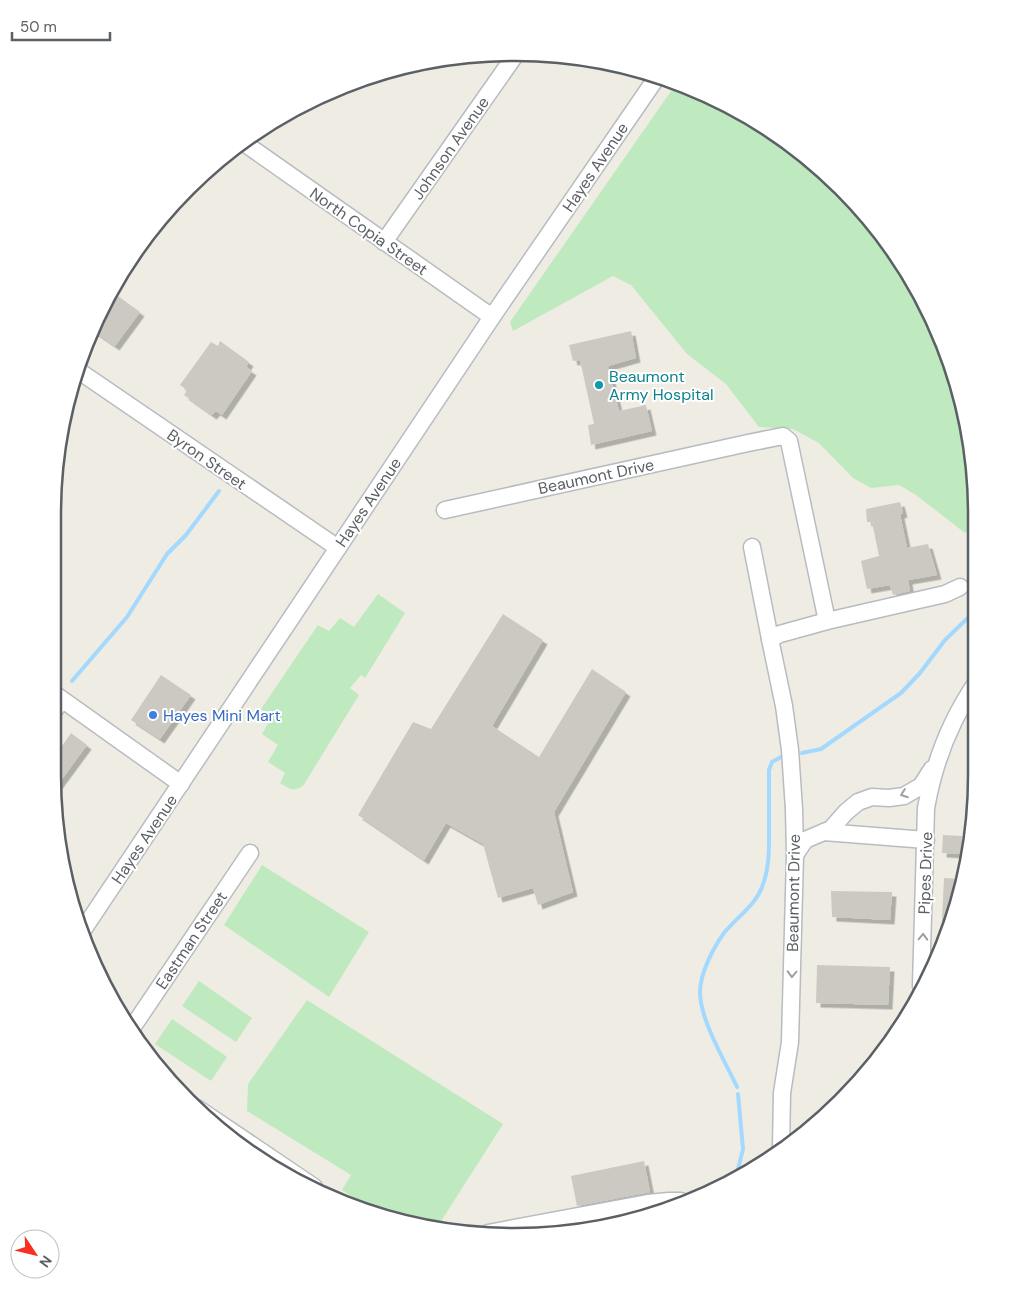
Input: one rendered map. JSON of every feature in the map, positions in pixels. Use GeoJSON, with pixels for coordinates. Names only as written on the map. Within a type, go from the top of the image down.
{"type":"FeatureCollection","features":[{"type":"Feature","properties":{"kind":"street","name":"Johnson Avenue"},"geometry":{"type":"LineString","coordinates":[[384,242],[511,61]]}},
{"type":"Feature","properties":{"kind":"street","name":"Hayes Avenue"},"geometry":{"type":"LineString","coordinates":[[87,924],[492,317],[653,83]]}},
{"type":"Feature","properties":{"kind":"street","name":"North Copia Street"},"geometry":{"type":"LineString","coordinates":[[250,147],[492,317]]}},
{"type":"Feature","properties":{"kind":"street","name":"Byron Street"},"geometry":{"type":"LineString","coordinates":[[84,374],[338,548]]}},
{"type":"Feature","properties":{"kind":"street","name":"Beaumont Drive"},"geometry":{"type":"LineString","coordinates":[[445,510],[783,436],[789,441],[827,621]]}},
{"type":"Feature","properties":{"kind":"street","name":"Beaumont Drive"},"geometry":{"type":"LineString","coordinates":[[752,547],[784,706],[790,750],[794,809],[796,855],[790,1042],[782,1093],[781,1140]]}},
{"type":"Feature","properties":{"kind":"street"},"geometry":{"type":"LineString","coordinates":[[770,639],[780,634],[827,621],[945,594],[960,587]]}},
{"type":"Feature","properties":{"kind":"street","name":"Pipes Drive"},"geometry":{"type":"LineString","coordinates":[[921,974],[926,808],[937,761],[946,736],[968,696]]}},
{"type":"Feature","properties":{"kind":"street"},"geometry":{"type":"LineString","coordinates":[[61,705],[181,784]]}},
{"type":"Feature","properties":{"kind":"street","name":"Pipes Drive"},"geometry":{"type":"LineString","coordinates":[[796,855],[805,840],[831,829],[858,802],[872,797],[889,798],[904,796],[921,786],[937,761]]}},
{"type":"Feature","properties":{"kind":"street"},"geometry":{"type":"LineString","coordinates":[[824,832],[926,840]]}},
{"type":"Feature","properties":{"kind":"street","name":"Eastman Street"},"geometry":{"type":"LineString","coordinates":[[136,1022],[250,852]]}},
{"type":"Feature","properties":{"kind":"street"},"geometry":{"type":"LineString","coordinates":[[515,1228],[648,1203],[667,1201]]}},
{"type":"Feature","properties":{"kind":"green space"},"geometry":{"type":"Polygon","coordinates":[[[672,90],[715,108],[741,122],[790,155],[835,194],[874,239],[907,288],[933,341],[952,397],[964,455],[968,531],[965,533],[916,495],[899,485],[871,488],[853,478],[819,443],[793,429],[759,427],[726,384],[687,354],[631,285],[613,276],[513,331],[510,322],[672,90]]]}},
{"type":"Feature","properties":{"kind":"green space"},"geometry":{"type":"Polygon","coordinates":[[[378,594],[405,613],[365,678],[361,675],[350,688],[359,695],[303,786],[296,789],[289,788],[280,783],[285,773],[268,762],[278,745],[262,734],[272,717],[261,709],[318,625],[329,631],[340,618],[354,627],[378,594]]]}},
{"type":"Feature","properties":{"kind":"green space"},"geometry":{"type":"Polygon","coordinates":[[[262,865],[369,932],[329,997],[224,925],[262,865]]]}},
{"type":"Feature","properties":{"kind":"green space"},"geometry":{"type":"Polygon","coordinates":[[[199,981],[252,1018],[236,1042],[182,1006],[199,981]]]}},
{"type":"Feature","properties":{"kind":"green space"},"geometry":{"type":"Polygon","coordinates":[[[307,1000],[503,1124],[441,1222],[369,1204],[342,1190],[351,1175],[247,1111],[248,1084],[307,1000]]]}},
{"type":"Feature","properties":{"kind":"green space"},"geometry":{"type":"Polygon","coordinates":[[[172,1019],[227,1057],[211,1081],[155,1044],[172,1019]]]}},
{"type":"Feature","properties":{"kind":"building"},"geometry":{"type":"Polygon","coordinates":[[[118,296],[140,312],[115,346],[99,335],[118,296]]]}},
{"type":"Feature","properties":{"kind":"building","name":"Beaumont Army Hospital"},"geometry":{"type":"Polygon","coordinates":[[[631,331],[636,358],[608,366],[619,411],[646,405],[652,431],[591,445],[588,425],[594,424],[580,360],[573,361],[569,345],[631,331]]]}},
{"type":"Feature","properties":{"kind":"building"},"geometry":{"type":"Polygon","coordinates":[[[220,341],[249,362],[246,367],[252,371],[222,415],[216,411],[212,415],[184,395],[187,390],[180,385],[211,342],[218,346],[220,341]]]}},
{"type":"Feature","properties":{"kind":"building"},"geometry":{"type":"Polygon","coordinates":[[[900,502],[903,513],[900,514],[907,548],[928,544],[937,575],[908,580],[910,591],[893,595],[890,585],[867,589],[861,561],[879,556],[872,522],[867,522],[866,509],[900,502]]]}},
{"type":"Feature","properties":{"kind":"building"},"geometry":{"type":"Polygon","coordinates":[[[503,614],[543,640],[492,726],[539,757],[592,669],[626,692],[554,812],[573,892],[538,905],[533,888],[498,898],[483,844],[446,823],[424,860],[358,815],[413,722],[431,729],[503,614]]]}},
{"type":"Feature","properties":{"kind":"building"},"geometry":{"type":"Polygon","coordinates":[[[161,675],[191,695],[160,739],[131,720],[161,675]]]}},
{"type":"Feature","properties":{"kind":"building"},"geometry":{"type":"Polygon","coordinates":[[[71,733],[87,745],[61,780],[61,774],[61,747],[71,733]]]}},
{"type":"Feature","properties":{"kind":"building"},"geometry":{"type":"Polygon","coordinates":[[[943,835],[962,836],[961,854],[942,853],[943,835]]]}},
{"type":"Feature","properties":{"kind":"building"},"geometry":{"type":"Polygon","coordinates":[[[944,878],[955,879],[944,920],[942,926],[944,878]]]}},
{"type":"Feature","properties":{"kind":"building"},"geometry":{"type":"Polygon","coordinates":[[[831,891],[892,892],[890,920],[832,917],[831,891]]]}},
{"type":"Feature","properties":{"kind":"building"},"geometry":{"type":"Polygon","coordinates":[[[817,965],[890,967],[888,1005],[816,1003],[817,965]]]}},
{"type":"Feature","properties":{"kind":"building"},"geometry":{"type":"Polygon","coordinates":[[[644,1161],[650,1192],[577,1206],[571,1176],[644,1161]]]}},
{"type":"Feature","properties":{"kind":"waterway"},"geometry":{"type":"LineString","coordinates":[[72,681],[127,617],[167,554],[186,535],[219,491]]}},
{"type":"Feature","properties":{"kind":"waterway"},"geometry":{"type":"LineString","coordinates":[[802,753],[821,749],[901,693],[920,673],[945,640],[968,618]]}},
{"type":"Feature","properties":{"kind":"waterway"},"geometry":{"type":"LineString","coordinates":[[737,1087],[709,1028],[704,1015],[700,992],[702,977],[708,961],[720,939],[755,900],[762,887],[766,872],[769,842],[769,770],[772,762],[781,757]]}},
{"type":"Feature","properties":{"kind":"waterway"},"geometry":{"type":"LineString","coordinates":[[738,1094],[743,1149],[738,1169]]}},
{"type":"Feature","properties":{"kind":"place","name":"Beaumont Army Hospital"},"geometry":{"type":"Point","coordinates":[599,385]}},
{"type":"Feature","properties":{"kind":"place","name":"Hayes Mini Mart"},"geometry":{"type":"Point","coordinates":[153,715]}}]}
